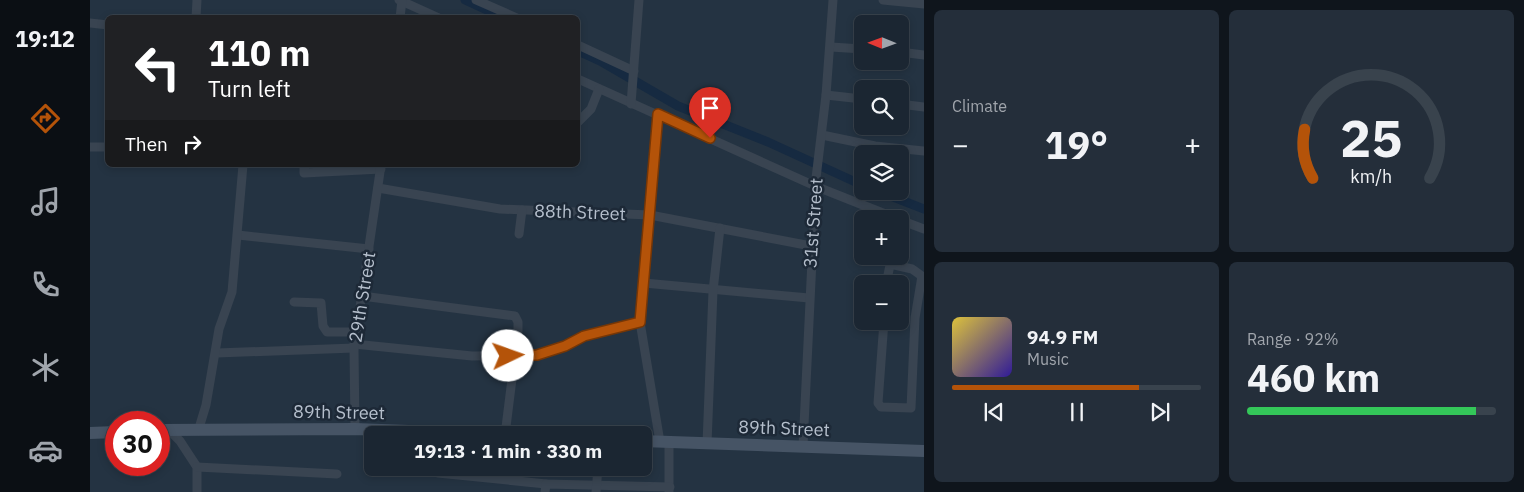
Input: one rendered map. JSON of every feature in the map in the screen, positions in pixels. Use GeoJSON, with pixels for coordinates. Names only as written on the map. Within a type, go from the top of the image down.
{"type":"FeatureCollection","features":[{"type":"Feature","properties":{"kind":"street"},"geometry":{"type":"LineString","coordinates":[[196,15],[197,0]]}},
{"type":"Feature","properties":{"kind":"street"},"geometry":{"type":"LineString","coordinates":[[400,15],[401,0],[433,15]]}},
{"type":"Feature","properties":{"kind":"street"},"geometry":{"type":"LineString","coordinates":[[476,0],[509,15]]}},
{"type":"Feature","properties":{"kind":"street"},"geometry":{"type":"LineString","coordinates":[[631,100],[639,0]]}},
{"type":"Feature","properties":{"kind":"street","name":"31st Street"},"geometry":{"type":"LineString","coordinates":[[803,446],[811,246],[831,46],[833,0]]}},
{"type":"Feature","properties":{"kind":"street"},"geometry":{"type":"LineString","coordinates":[[883,0],[924,4]]}},
{"type":"Feature","properties":{"kind":"street"},"geometry":{"type":"LineString","coordinates":[[90,22],[105,24]]}},
{"type":"Feature","properties":{"kind":"street"},"geometry":{"type":"LineString","coordinates":[[580,46],[634,74]]}},
{"type":"Feature","properties":{"kind":"street"},"geometry":{"type":"LineString","coordinates":[[831,46],[854,48]]}},
{"type":"Feature","properties":{"kind":"street"},"geometry":{"type":"LineString","coordinates":[[909,53],[924,54]]}},
{"type":"Feature","properties":{"kind":"street"},"geometry":{"type":"LineString","coordinates":[[580,80],[598,89],[631,100],[658,114],[879,210]]}},
{"type":"Feature","properties":{"kind":"street"},"geometry":{"type":"LineString","coordinates":[[580,120],[591,109],[598,89]]}},
{"type":"Feature","properties":{"kind":"street"},"geometry":{"type":"LineString","coordinates":[[826,95],[854,98]]}},
{"type":"Feature","properties":{"kind":"street"},"geometry":{"type":"LineString","coordinates":[[909,105],[924,107]]}},
{"type":"Feature","properties":{"kind":"street"},"geometry":{"type":"LineString","coordinates":[[476,476],[546,488],[670,489],[665,442],[640,322],[658,114]]}},
{"type":"Feature","properties":{"kind":"street"},"geometry":{"type":"LineString","coordinates":[[822,135],[875,146],[924,150]]}},
{"type":"Feature","properties":{"kind":"street"},"geometry":{"type":"LineString","coordinates":[[90,147],[105,147]]}},
{"type":"Feature","properties":{"kind":"street"},"geometry":{"type":"LineString","coordinates":[[199,428],[203,418],[217,353],[219,329],[232,292],[243,167]]}},
{"type":"Feature","properties":{"kind":"street"},"geometry":{"type":"LineString","coordinates":[[304,167],[304,173],[381,167]]}},
{"type":"Feature","properties":{"kind":"street","name":"29th Street"},"geometry":{"type":"LineString","coordinates":[[355,429],[354,346],[381,167]]}},
{"type":"Feature","properties":{"kind":"street","name":"88th Street"},"geometry":{"type":"LineString","coordinates":[[378,188],[500,209],[650,215],[811,246]]}},
{"type":"Feature","properties":{"kind":"street"},"geometry":{"type":"LineString","coordinates":[[519,234],[522,210]]}},
{"type":"Feature","properties":{"kind":"street"},"geometry":{"type":"LineString","coordinates":[[909,223],[924,229]]}},
{"type":"Feature","properties":{"kind":"street"},"geometry":{"type":"LineString","coordinates":[[707,444],[713,291],[720,228]]}},
{"type":"Feature","properties":{"kind":"street"},"geometry":{"type":"LineString","coordinates":[[238,235],[369,249]]}},
{"type":"Feature","properties":{"kind":"street"},"geometry":{"type":"LineString","coordinates":[[883,330],[878,403],[881,407],[887,409],[912,408],[915,318],[922,276],[903,265]]}},
{"type":"Feature","properties":{"kind":"street"},"geometry":{"type":"LineString","coordinates":[[644,283],[713,291],[809,298]]}},
{"type":"Feature","properties":{"kind":"street"},"geometry":{"type":"LineString","coordinates":[[362,296],[515,316],[518,322],[515,356],[499,426]]}},
{"type":"Feature","properties":{"kind":"street"},"geometry":{"type":"LineString","coordinates":[[294,302],[321,303],[323,326],[327,332],[356,332]]}},
{"type":"Feature","properties":{"kind":"street"},"geometry":{"type":"LineString","coordinates":[[217,353],[354,346],[472,356],[537,355],[565,346],[584,336],[640,322]]}},
{"type":"Feature","properties":{"kind":"street","name":"89th Street"},"geometry":{"type":"LineString","coordinates":[[170,430],[199,428],[364,429]]}},
{"type":"Feature","properties":{"kind":"street"},"geometry":{"type":"LineString","coordinates":[[90,433],[105,432]]}},
{"type":"Feature","properties":{"kind":"street"},"geometry":{"type":"LineString","coordinates":[[170,434],[180,441],[197,467],[197,492]]}},
{"type":"Feature","properties":{"kind":"street","name":"89th Street"},"geometry":{"type":"LineString","coordinates":[[652,441],[924,452]]}},
{"type":"Feature","properties":{"kind":"street"},"geometry":{"type":"LineString","coordinates":[[197,467],[337,474]]}},
{"type":"Feature","properties":{"kind":"street"},"geometry":{"type":"LineString","coordinates":[[596,489],[597,476]]}},
{"type":"Feature","properties":{"kind":"waterway"},"geometry":{"type":"LineString","coordinates":[[465,0],[498,15]]}},
{"type":"Feature","properties":{"kind":"waterway"},"geometry":{"type":"LineString","coordinates":[[580,52],[602,62],[678,106],[768,142],[854,181]]}},
{"type":"Feature","properties":{"kind":"waterway"},"geometry":{"type":"LineString","coordinates":[[901,200],[924,209]]}},
{"type":"Feature","properties":{"kind":"route"},"geometry":{"type":"LineString","coordinates":[[508,356],[537,355],[565,346],[584,336],[640,322],[658,114],[710,138]]}}]}
